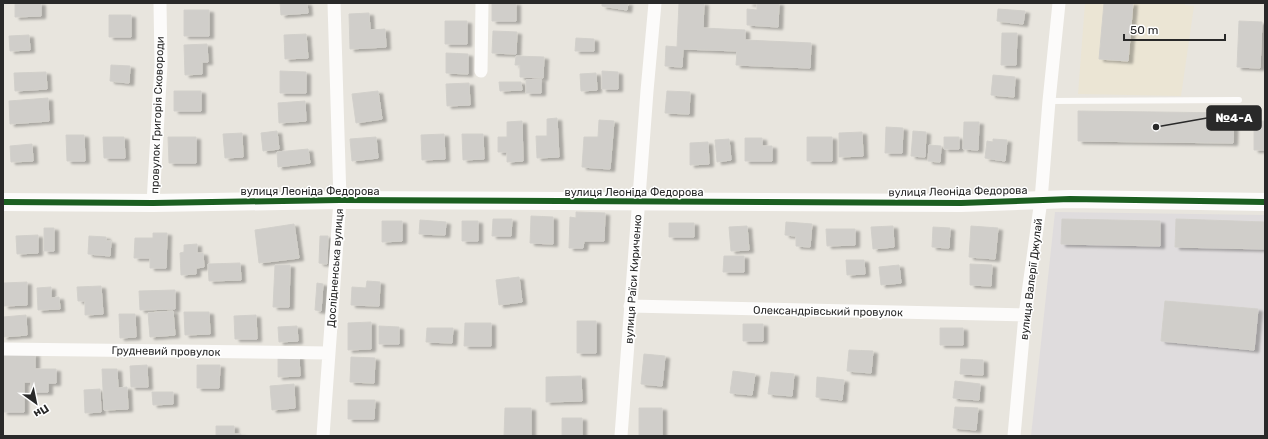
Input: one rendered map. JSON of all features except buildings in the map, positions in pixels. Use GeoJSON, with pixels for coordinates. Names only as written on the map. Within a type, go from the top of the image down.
{"type":"FeatureCollection","features":[{"type":"Feature","properties":{"kind":"street","name":"провулок Григорія Сковороди"},"geometry":{"type":"LineString","coordinates":[[153,203],[161,64],[160,3]]}},
{"type":"Feature","properties":{"kind":"street","name":"Дослідненська вулиця"},"geometry":{"type":"LineString","coordinates":[[323,436],[340,200],[334,3]]}},
{"type":"Feature","properties":{"kind":"street"},"geometry":{"type":"LineString","coordinates":[[481,71],[482,3]]}},
{"type":"Feature","properties":{"kind":"street","name":"вулиця Раїси Кириченко"},"geometry":{"type":"LineString","coordinates":[[621,436],[630,306],[655,3]]}},
{"type":"Feature","properties":{"kind":"street","name":"вулиця Валерії Джулай"},"geometry":{"type":"LineString","coordinates":[[1014,436],[1025,315],[1041,200],[1059,3]]}},
{"type":"Feature","properties":{"kind":"street","name":"вулиця Леоніда Федорова"},"geometry":{"type":"LineString","coordinates":[[3,202],[153,203],[340,200],[960,203],[1070,199],[1265,202]]}},
{"type":"Feature","properties":{"kind":"street","name":"Олександрівський провулок"},"geometry":{"type":"LineString","coordinates":[[630,306],[1025,315]]}},
{"type":"Feature","properties":{"kind":"street","name":"Грудневий провулок"},"geometry":{"type":"LineString","coordinates":[[3,349],[329,352]]}},
{"type":"Feature","properties":{"kind":"lane"},"geometry":{"type":"LineString","coordinates":[[1049,101],[1240,100]]}},
{"type":"Feature","properties":{"kind":"shaded area"},"geometry":{"type":"Polygon","coordinates":[[[1085,3],[1185,3],[1185,5],[1194,6],[1181,96],[1078,94],[1085,3]]]}},
{"type":"Feature","properties":{"kind":"shaded area"},"geometry":{"type":"Polygon","coordinates":[[[1055,212],[1265,215],[1265,436],[1031,436],[1055,212]]]}},
{"type":"Feature","properties":{"kind":"cycle path"},"geometry":{"type":"LineString","coordinates":[[3,202],[153,203],[340,200],[961,203],[1070,199],[1265,202]]}},
{"type":"Feature","properties":{"kind":"place","name":"№4-А"},"geometry":{"type":"Point","coordinates":[1156,127]}}]}
